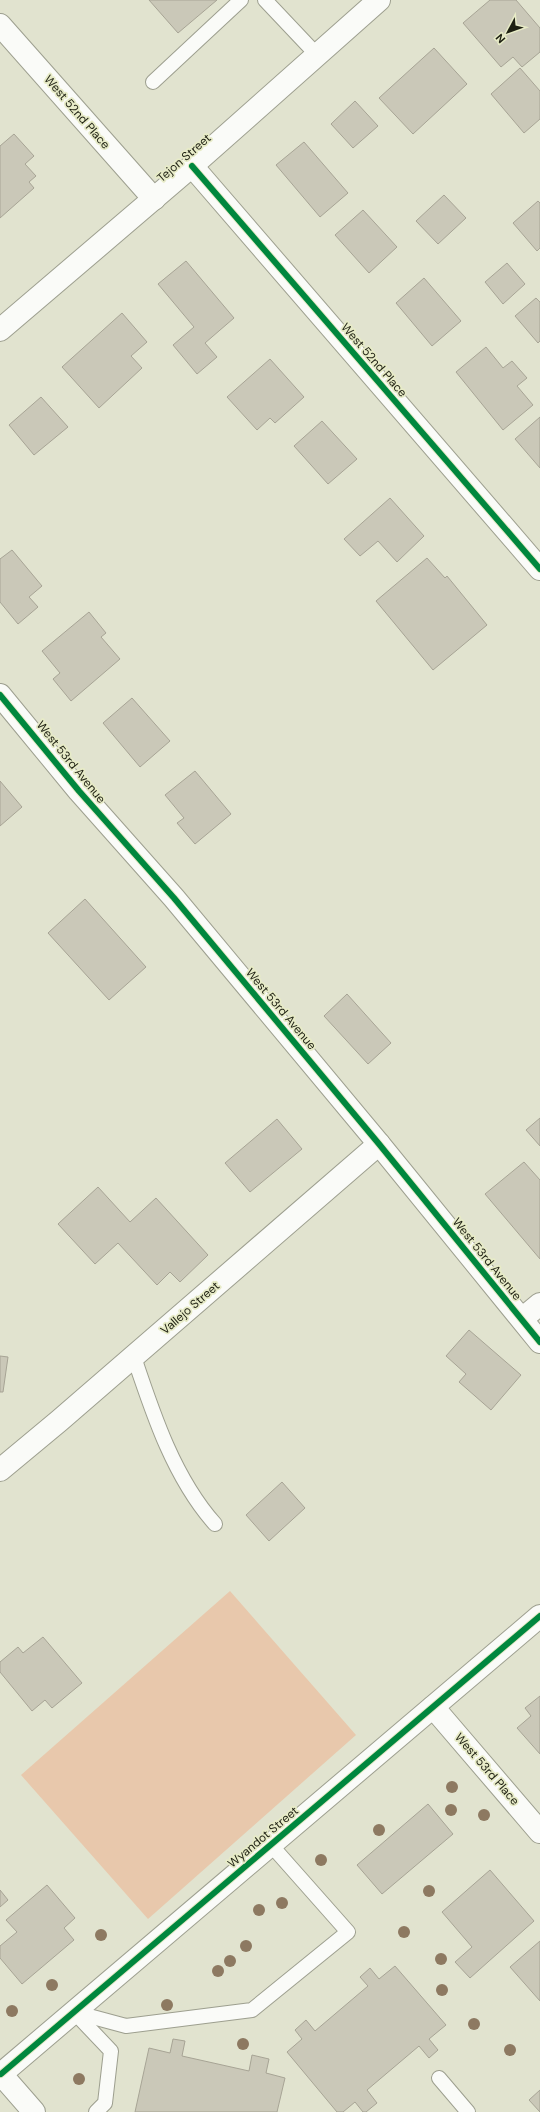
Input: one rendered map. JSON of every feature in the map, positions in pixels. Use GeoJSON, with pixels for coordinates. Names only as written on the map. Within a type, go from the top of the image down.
{"type":"FeatureCollection","features":[{"type":"Feature","properties":{"kind":"street","name":"Tejon Street"},"geometry":{"type":"LineString","coordinates":[[0,330],[192,166],[379,0]]}},
{"type":"Feature","properties":{"kind":"street","name":"West 52nd Place"},"geometry":{"type":"LineString","coordinates":[[0,25],[154,198]]}},
{"type":"Feature","properties":{"kind":"street","name":"West 52nd Place"},"geometry":{"type":"LineString","coordinates":[[192,166],[540,569]]}},
{"type":"Feature","properties":{"kind":"street","name":"West 53rd Avenue"},"geometry":{"type":"LineString","coordinates":[[0,695],[79,791],[174,898],[379,1144],[540,1342]]}},
{"type":"Feature","properties":{"kind":"street","name":"Vallejo Street"},"geometry":{"type":"LineString","coordinates":[[0,1470],[134,1357],[379,1144]]}},
{"type":"Feature","properties":{"kind":"street"},"geometry":{"type":"LineString","coordinates":[[522,1319],[540,1304]]}},
{"type":"Feature","properties":{"kind":"street","name":"Wyandot Street"},"geometry":{"type":"LineString","coordinates":[[1,2073],[540,1616]]}},
{"type":"Feature","properties":{"kind":"street","name":"West 53rd Place"},"geometry":{"type":"LineString","coordinates":[[433,1707],[540,1832]]}},
{"type":"Feature","properties":{"kind":"street"},"geometry":{"type":"LineString","coordinates":[[1,2073],[34,2112]]}},
{"type":"Feature","properties":{"kind":"lane"},"geometry":{"type":"LineString","coordinates":[[153,82],[241,0]]}},
{"type":"Feature","properties":{"kind":"lane"},"geometry":{"type":"LineString","coordinates":[[265,0],[317,55]]}},
{"type":"Feature","properties":{"kind":"lane"},"geometry":{"type":"LineString","coordinates":[[134,1357],[150,1404],[169,1450],[199,1506],[215,1524]]}},
{"type":"Feature","properties":{"kind":"lane"},"geometry":{"type":"LineString","coordinates":[[74,2012],[126,2026],[252,2010],[348,1932],[271,1845]]}},
{"type":"Feature","properties":{"kind":"lane"},"geometry":{"type":"LineString","coordinates":[[74,2012],[111,2051],[105,2103],[96,2112]]}},
{"type":"Feature","properties":{"kind":"lane"},"geometry":{"type":"LineString","coordinates":[[439,2078],[468,2112]]}},
{"type":"Feature","properties":{"kind":"shaded area"},"geometry":{"type":"Polygon","coordinates":[[[230,1591],[356,1735],[148,1919],[21,1775],[230,1591]]]}},
{"type":"Feature","properties":{"kind":"building"},"geometry":{"type":"Polygon","coordinates":[[[149,0],[217,0],[178,33],[149,0]]]}},
{"type":"Feature","properties":{"kind":"building"},"geometry":{"type":"Polygon","coordinates":[[[490,0],[516,0],[540,28],[540,52],[522,67],[513,57],[501,67],[463,23],[490,0]]]}},
{"type":"Feature","properties":{"kind":"building"},"geometry":{"type":"Polygon","coordinates":[[[434,48],[467,84],[413,134],[379,98],[434,48]]]}},
{"type":"Feature","properties":{"kind":"building"},"geometry":{"type":"Polygon","coordinates":[[[520,68],[540,91],[540,119],[524,133],[491,94],[520,68]]]}},
{"type":"Feature","properties":{"kind":"building"},"geometry":{"type":"Polygon","coordinates":[[[355,101],[378,126],[353,148],[331,124],[355,101]]]}},
{"type":"Feature","properties":{"kind":"building"},"geometry":{"type":"Polygon","coordinates":[[[14,134],[34,156],[25,164],[36,176],[29,182],[34,188],[0,218],[0,146],[14,134]]]}},
{"type":"Feature","properties":{"kind":"building"},"geometry":{"type":"Polygon","coordinates":[[[304,142],[348,193],[320,217],[276,165],[304,142]]]}},
{"type":"Feature","properties":{"kind":"building"},"geometry":{"type":"Polygon","coordinates":[[[444,195],[466,218],[438,244],[416,221],[444,195]]]}},
{"type":"Feature","properties":{"kind":"building"},"geometry":{"type":"Polygon","coordinates":[[[538,201],[540,203],[540,248],[537,251],[513,223],[538,201]]]}},
{"type":"Feature","properties":{"kind":"building"},"geometry":{"type":"Polygon","coordinates":[[[363,210],[397,247],[369,273],[335,235],[363,210]]]}},
{"type":"Feature","properties":{"kind":"building"},"geometry":{"type":"Polygon","coordinates":[[[186,261],[234,318],[205,343],[217,357],[197,374],[173,345],[194,327],[158,284],[186,261]]]}},
{"type":"Feature","properties":{"kind":"building"},"geometry":{"type":"Polygon","coordinates":[[[507,263],[525,284],[503,304],[485,282],[507,263]]]}},
{"type":"Feature","properties":{"kind":"building"},"geometry":{"type":"Polygon","coordinates":[[[424,278],[461,321],[432,346],[396,303],[424,278]]]}},
{"type":"Feature","properties":{"kind":"building"},"geometry":{"type":"Polygon","coordinates":[[[536,298],[540,302],[540,341],[538,343],[515,316],[536,298]]]}},
{"type":"Feature","properties":{"kind":"building"},"geometry":{"type":"Polygon","coordinates":[[[122,313],[147,342],[131,356],[142,368],[99,408],[62,367],[122,313]]]}},
{"type":"Feature","properties":{"kind":"building"},"geometry":{"type":"Polygon","coordinates":[[[486,347],[503,368],[512,361],[527,378],[517,386],[533,405],[503,430],[456,372],[486,347]]]}},
{"type":"Feature","properties":{"kind":"building"},"geometry":{"type":"Polygon","coordinates":[[[270,359],[304,397],[275,423],[270,418],[257,430],[227,397],[270,359]]]}},
{"type":"Feature","properties":{"kind":"building"},"geometry":{"type":"Polygon","coordinates":[[[41,397],[68,427],[34,455],[9,425],[41,397]]]}},
{"type":"Feature","properties":{"kind":"building"},"geometry":{"type":"Polygon","coordinates":[[[540,417],[540,468],[515,439],[540,417]]]}},
{"type":"Feature","properties":{"kind":"building"},"geometry":{"type":"Polygon","coordinates":[[[322,421],[357,459],[328,484],[294,446],[322,421]]]}},
{"type":"Feature","properties":{"kind":"building"},"geometry":{"type":"Polygon","coordinates":[[[390,498],[424,536],[397,562],[378,541],[360,556],[344,539],[390,498]]]}},
{"type":"Feature","properties":{"kind":"building"},"geometry":{"type":"Polygon","coordinates":[[[12,550],[42,586],[29,597],[38,607],[18,624],[0,602],[0,559],[12,550]]]}},
{"type":"Feature","properties":{"kind":"building"},"geometry":{"type":"Polygon","coordinates":[[[427,558],[445,578],[447,576],[487,625],[433,670],[376,601],[427,558]]]}},
{"type":"Feature","properties":{"kind":"building"},"geometry":{"type":"Polygon","coordinates":[[[89,612],[106,633],[101,637],[120,659],[71,701],[53,679],[60,673],[42,651],[89,612]]]}},
{"type":"Feature","properties":{"kind":"building"},"geometry":{"type":"Polygon","coordinates":[[[132,698],[170,741],[140,767],[103,723],[132,698]]]}},
{"type":"Feature","properties":{"kind":"building"},"geometry":{"type":"Polygon","coordinates":[[[195,771],[231,814],[195,844],[177,823],[184,818],[165,795],[195,771]]]}},
{"type":"Feature","properties":{"kind":"building"},"geometry":{"type":"Polygon","coordinates":[[[0,781],[22,807],[0,826],[0,781]]]}},
{"type":"Feature","properties":{"kind":"building"},"geometry":{"type":"Polygon","coordinates":[[[85,899],[146,967],[109,1000],[48,933],[85,899]]]}},
{"type":"Feature","properties":{"kind":"building"},"geometry":{"type":"Polygon","coordinates":[[[347,994],[391,1043],[368,1064],[324,1016],[347,994]]]}},
{"type":"Feature","properties":{"kind":"building"},"geometry":{"type":"Polygon","coordinates":[[[540,1118],[540,1146],[526,1130],[540,1118]]]}},
{"type":"Feature","properties":{"kind":"building"},"geometry":{"type":"Polygon","coordinates":[[[277,1119],[302,1149],[250,1192],[225,1163],[277,1119]]]}},
{"type":"Feature","properties":{"kind":"building"},"geometry":{"type":"Polygon","coordinates":[[[524,1162],[540,1180],[540,1259],[485,1194],[524,1162]]]}},
{"type":"Feature","properties":{"kind":"building"},"geometry":{"type":"Polygon","coordinates":[[[98,1187],[130,1222],[156,1198],[208,1255],[180,1282],[170,1272],[157,1285],[118,1243],[95,1264],[58,1224],[98,1187]]]}},
{"type":"Feature","properties":{"kind":"building"},"geometry":{"type":"Polygon","coordinates":[[[469,1330],[521,1375],[491,1410],[459,1382],[466,1374],[446,1356],[469,1330]]]}},
{"type":"Feature","properties":{"kind":"building"},"geometry":{"type":"Polygon","coordinates":[[[0,1356],[8,1357],[3,1392],[0,1392],[0,1356]]]}},
{"type":"Feature","properties":{"kind":"building"},"geometry":{"type":"Polygon","coordinates":[[[282,1482],[305,1508],[269,1541],[246,1515],[282,1482]]]}},
{"type":"Feature","properties":{"kind":"building"},"geometry":{"type":"Polygon","coordinates":[[[43,1637],[82,1683],[52,1708],[45,1700],[32,1711],[0,1672],[0,1662],[18,1647],[23,1653],[43,1637]]]}},
{"type":"Feature","properties":{"kind":"building"},"geometry":{"type":"Polygon","coordinates":[[[540,1696],[540,1754],[517,1728],[531,1716],[525,1708],[540,1696]]]}},
{"type":"Feature","properties":{"kind":"building"},"geometry":{"type":"Polygon","coordinates":[[[428,1804],[453,1834],[382,1894],[357,1865],[428,1804]]]}},
{"type":"Feature","properties":{"kind":"building"},"geometry":{"type":"Polygon","coordinates":[[[490,1870],[534,1921],[470,1978],[455,1962],[472,1947],[442,1912],[490,1870]]]}},
{"type":"Feature","properties":{"kind":"building"},"geometry":{"type":"Polygon","coordinates":[[[47,1885],[75,1918],[64,1928],[74,1940],[22,1984],[0,1958],[0,1946],[17,1932],[6,1920],[47,1885]]]}},
{"type":"Feature","properties":{"kind":"building"},"geometry":{"type":"Polygon","coordinates":[[[0,1890],[8,1900],[0,1907],[0,1890]]]}},
{"type":"Feature","properties":{"kind":"building"},"geometry":{"type":"Polygon","coordinates":[[[540,1941],[540,2001],[510,1967],[540,1941]]]}},
{"type":"Feature","properties":{"kind":"building"},"geometry":{"type":"Polygon","coordinates":[[[395,1966],[446,2025],[429,2039],[438,2050],[429,2058],[419,2046],[367,2090],[377,2103],[366,2112],[363,2112],[355,2102],[343,2112],[337,2112],[287,2052],[302,2039],[295,2030],[306,2020],[315,2031],[368,1986],[360,1977],[370,1968],[379,1979],[395,1966]]]}},
{"type":"Feature","properties":{"kind":"building"},"geometry":{"type":"Polygon","coordinates":[[[173,2039],[185,2041],[182,2056],[249,2071],[252,2055],[269,2059],[266,2073],[285,2078],[277,2112],[135,2112],[149,2048],[170,2053],[173,2039]]]}},
{"type":"Feature","properties":{"kind":"building"},"geometry":{"type":"Polygon","coordinates":[[[540,2090],[540,2112],[529,2100],[540,2090]]]}},
{"type":"Feature","properties":{"kind":"cycle path"},"geometry":{"type":"LineString","coordinates":[[192,166],[540,569]]}},
{"type":"Feature","properties":{"kind":"cycle path"},"geometry":{"type":"LineString","coordinates":[[0,695],[79,791],[174,898],[379,1144],[540,1342]]}},
{"type":"Feature","properties":{"kind":"cycle path"},"geometry":{"type":"LineString","coordinates":[[1,2074],[540,1616]]}}]}
